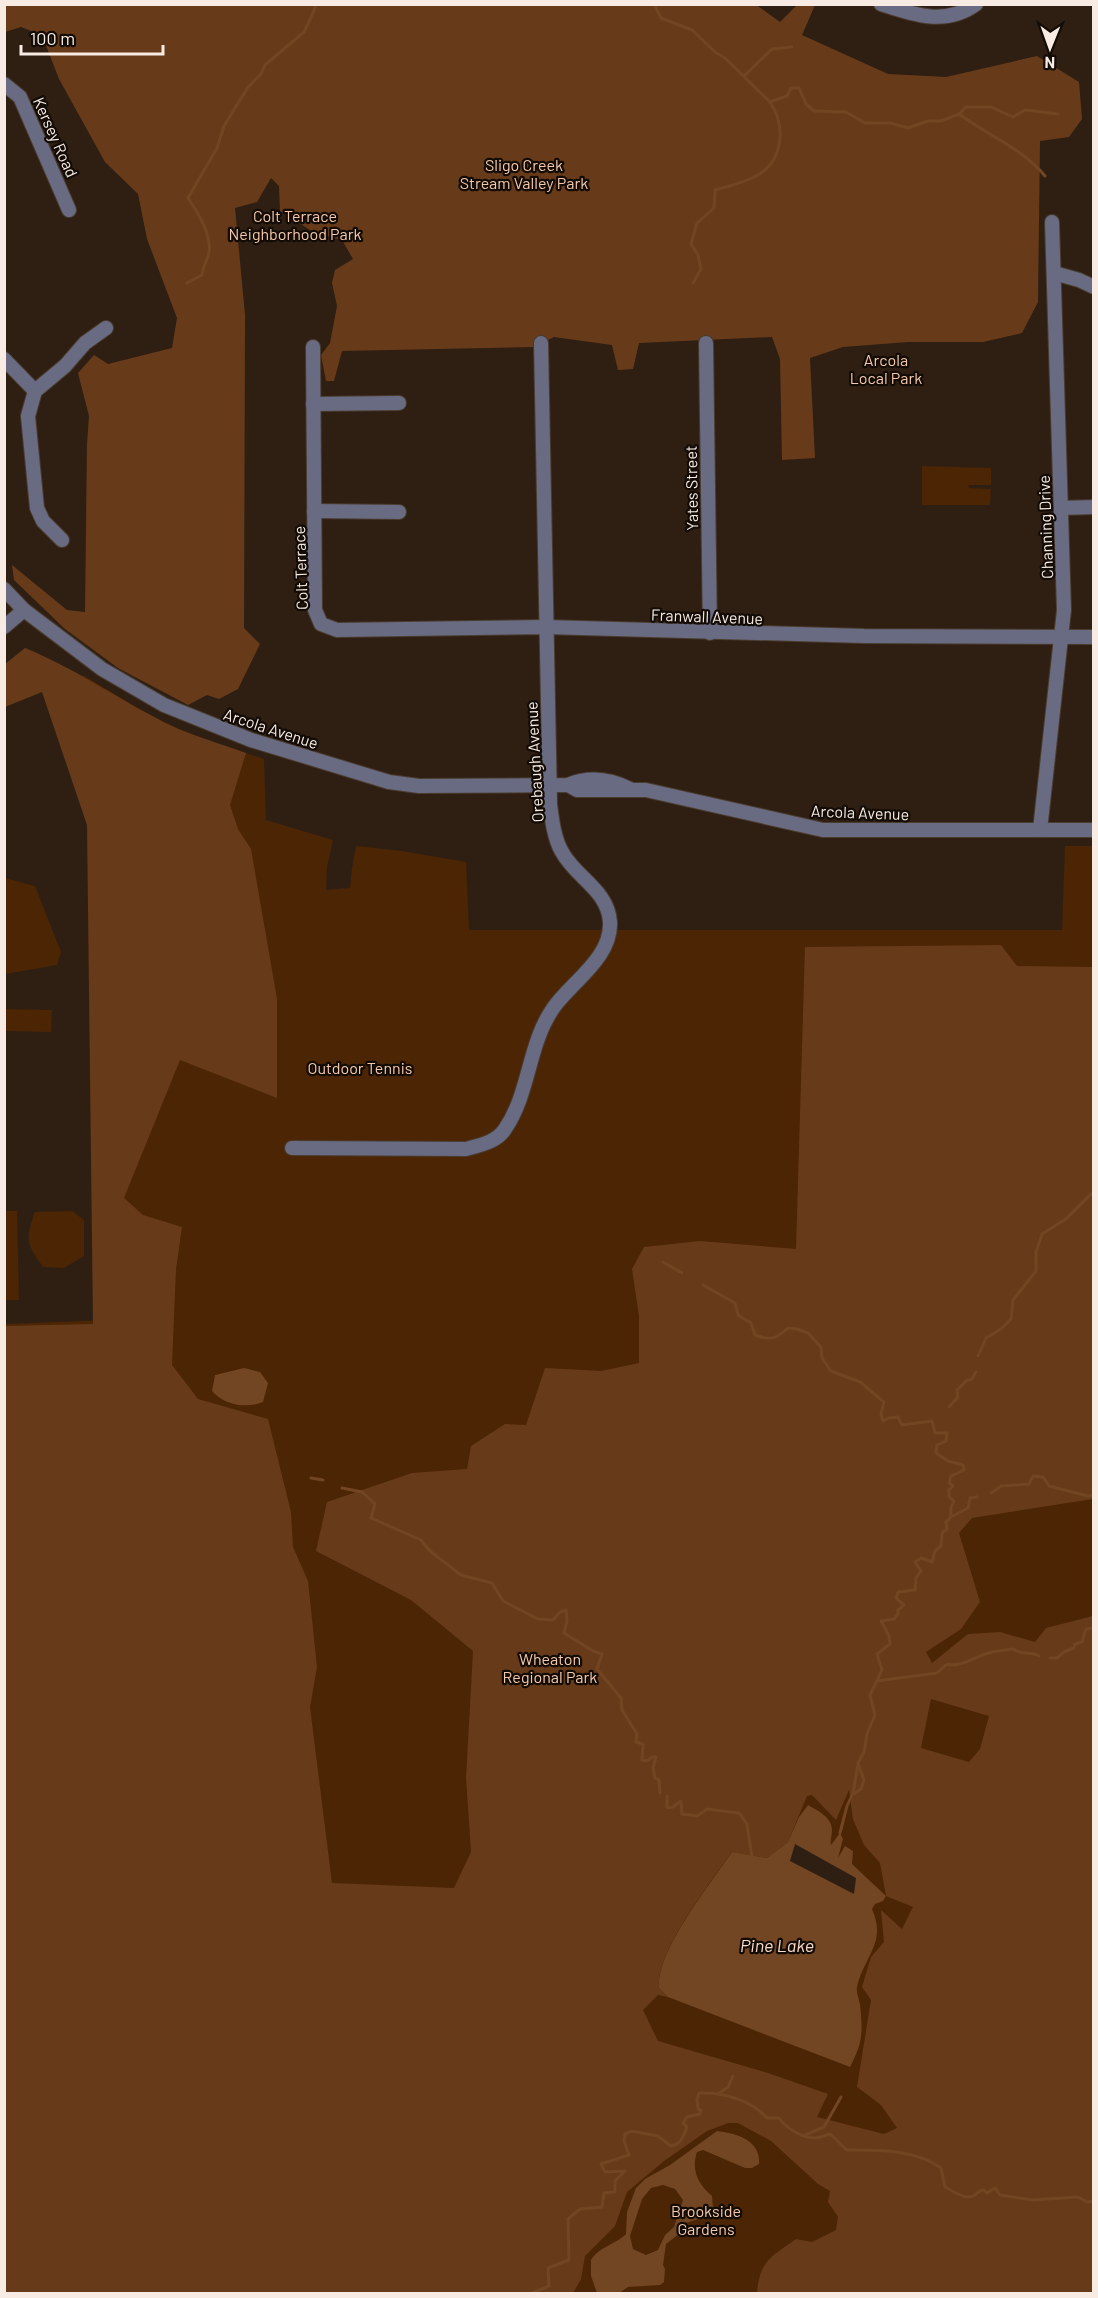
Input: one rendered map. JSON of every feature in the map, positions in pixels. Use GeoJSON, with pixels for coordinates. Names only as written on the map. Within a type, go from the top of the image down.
{"type":"FeatureCollection","features":[{"type":"Feature","properties":{"kind":"street"},"geometry":{"type":"LineString","coordinates":[[881,4],[912,14],[936,18],[950,17],[976,4]]}},
{"type":"Feature","properties":{"kind":"street","name":"Kersey Road"},"geometry":{"type":"LineString","coordinates":[[4,84],[20,97],[69,210]]}},
{"type":"Feature","properties":{"kind":"street","name":"Channing Drive"},"geometry":{"type":"LineString","coordinates":[[1040,830],[1064,610],[1052,222]]}},
{"type":"Feature","properties":{"kind":"street"},"geometry":{"type":"LineString","coordinates":[[1053,273],[1094,287]]}},
{"type":"Feature","properties":{"kind":"street"},"geometry":{"type":"LineString","coordinates":[[62,540],[43,521],[37,508],[28,416],[34,391],[65,366],[85,343],[106,328]]}},
{"type":"Feature","properties":{"kind":"street","name":"Orebaugh Avenue"},"geometry":{"type":"LineString","coordinates":[[292,1148],[466,1149],[487,1143],[504,1131],[517,1108],[539,1034],[553,1008],[596,961],[609,939],[608,909],[598,892],[562,853],[553,828],[549,786],[541,343]]}},
{"type":"Feature","properties":{"kind":"street","name":"Yates Street"},"geometry":{"type":"LineString","coordinates":[[706,343],[710,633]]}},
{"type":"Feature","properties":{"kind":"street","name":"Colt Terrace"},"geometry":{"type":"LineString","coordinates":[[313,347],[315,610],[321,624]]}},
{"type":"Feature","properties":{"kind":"street"},"geometry":{"type":"LineString","coordinates":[[4,359],[34,391]]}},
{"type":"Feature","properties":{"kind":"street"},"geometry":{"type":"LineString","coordinates":[[314,404],[399,403]]}},
{"type":"Feature","properties":{"kind":"street"},"geometry":{"type":"LineString","coordinates":[[1061,508],[1094,507]]}},
{"type":"Feature","properties":{"kind":"street","name":"Colt Terrace"},"geometry":{"type":"LineString","coordinates":[[314,511],[399,512]]}},
{"type":"Feature","properties":{"kind":"street","name":"Arcola Avenue"},"geometry":{"type":"LineString","coordinates":[[4,589],[24,610],[102,669],[164,705],[251,740],[389,782],[419,786],[568,785],[576,790],[646,790],[822,830],[1094,830]]}},
{"type":"Feature","properties":{"kind":"street"},"geometry":{"type":"LineString","coordinates":[[4,627],[24,610]]}},
{"type":"Feature","properties":{"kind":"street","name":"Franwall Avenue"},"geometry":{"type":"LineString","coordinates":[[321,624],[337,630],[546,627],[710,633],[1094,637]]}},
{"type":"Feature","properties":{"kind":"green space","name":"Sligo Creek Stream Valley Park"},"geometry":{"type":"Polygon","coordinates":[[[5,4],[755,4],[780,22],[797,5],[815,5],[802,35],[888,74],[946,77],[1037,56],[1079,82],[1082,119],[1069,137],[1040,141],[1038,302],[1022,333],[983,342],[908,342],[843,347],[810,358],[815,458],[782,460],[780,359],[772,337],[639,343],[633,369],[618,370],[612,345],[554,337],[534,347],[342,351],[334,381],[326,381],[321,355],[330,343],[337,306],[332,283],[335,270],[353,259],[342,240],[315,233],[280,211],[279,186],[271,178],[257,202],[235,208],[245,315],[244,628],[260,644],[238,689],[219,699],[207,695],[188,705],[118,668],[65,629],[14,580],[12,565],[67,610],[85,612],[89,416],[78,373],[94,355],[108,364],[172,348],[177,318],[147,239],[138,194],[105,162],[59,79],[42,35],[21,27],[5,32],[5,4]]]}},
{"type":"Feature","properties":{"kind":"green space"},"geometry":{"type":"Polygon","coordinates":[[[922,466],[991,468],[991,485],[968,485],[969,488],[991,489],[990,505],[922,505],[922,466]]]}},
{"type":"Feature","properties":{"kind":"green space","name":"Wheaton Regional Park"},"geometry":{"type":"Polygon","coordinates":[[[25,648],[63,666],[172,726],[246,753],[230,805],[238,829],[251,849],[277,999],[277,1098],[180,1060],[124,1198],[143,1215],[182,1227],[176,1269],[172,1365],[198,1399],[268,1419],[291,1512],[293,1547],[308,1581],[317,1667],[310,1707],[332,1883],[454,1888],[471,1852],[466,1778],[473,1651],[411,1600],[316,1551],[327,1502],[412,1473],[467,1469],[471,1446],[505,1424],[526,1425],[545,1368],[601,1371],[639,1363],[639,1316],[632,1269],[644,1247],[700,1241],[796,1249],[805,947],[1001,945],[1017,966],[1093,967],[1093,1499],[972,1518],[959,1533],[980,1602],[961,1629],[926,1652],[932,1663],[968,1634],[1000,1632],[1035,1642],[1046,1628],[1093,1616],[1093,2293],[757,2293],[761,2273],[773,2255],[796,2239],[812,2242],[836,2230],[838,2217],[828,2202],[830,2191],[818,2184],[771,2141],[738,2123],[728,2123],[707,2131],[664,2161],[627,2192],[615,2226],[585,2256],[581,2279],[573,2293],[5,2293],[5,1326],[93,1324],[87,825],[42,692],[5,707],[5,664],[25,648]],[[931,1699],[921,1748],[969,1762],[980,1749],[989,1716],[931,1699]],[[849,1790],[836,1820],[812,1795],[807,1796],[788,1842],[767,1858],[732,1852],[698,1899],[666,1956],[660,1973],[659,1988],[668,1997],[658,1995],[643,2010],[658,2041],[768,2073],[828,2094],[817,2117],[884,2134],[897,2128],[881,2105],[857,2087],[871,2000],[862,1987],[871,1957],[884,1942],[881,1910],[902,1929],[913,1907],[886,1896],[880,1863],[864,1845],[853,1819],[849,1790]]]}},
{"type":"Feature","properties":{"kind":"green space","name":"Wheaton Regional Park"},"geometry":{"type":"Polygon","coordinates":[[[83,675],[176,728],[264,759],[266,820],[333,840],[327,868],[326,890],[350,888],[356,846],[466,862],[469,930],[1062,930],[1065,846],[1093,846],[1093,2293],[5,2293],[4,1324],[109,1320],[83,675]]]}},
{"type":"Feature","properties":{"kind":"green space"},"geometry":{"type":"Polygon","coordinates":[[[5,878],[35,886],[61,952],[57,965],[5,974],[5,878]]]}},
{"type":"Feature","properties":{"kind":"green space"},"geometry":{"type":"Polygon","coordinates":[[[5,1009],[52,1010],[51,1032],[5,1031],[5,1009]]]}},
{"type":"Feature","properties":{"kind":"green space"},"geometry":{"type":"Polygon","coordinates":[[[5,1211],[17,1211],[19,1300],[5,1300],[5,1211]]]}},
{"type":"Feature","properties":{"kind":"green space"},"geometry":{"type":"Polygon","coordinates":[[[72,1211],[84,1220],[84,1256],[64,1268],[43,1267],[29,1241],[35,1212],[72,1211]]]}},
{"type":"Feature","properties":{"kind":"water"},"geometry":{"type":"Polygon","coordinates":[[[244,1368],[260,1372],[268,1383],[263,1402],[250,1405],[236,1404],[223,1400],[212,1391],[215,1375],[244,1368]]]}},
{"type":"Feature","properties":{"kind":"water","name":"Pine Lake"},"geometry":{"type":"Polygon","coordinates":[[[808,1805],[830,1821],[831,1845],[840,1833],[843,1839],[838,1858],[845,1846],[853,1851],[852,1864],[886,1896],[872,1909],[876,1921],[876,1940],[857,1987],[862,2030],[850,2067],[668,1997],[659,1988],[660,1973],[675,1937],[732,1852],[767,1858],[788,1842],[799,1817],[808,1805]]]}},
{"type":"Feature","properties":{"kind":"water"},"geometry":{"type":"Polygon","coordinates":[[[717,2131],[746,2139],[756,2149],[759,2156],[759,2164],[752,2168],[745,2168],[703,2150],[697,2152],[695,2171],[703,2187],[712,2196],[713,2208],[704,2217],[686,2223],[683,2231],[666,2244],[663,2265],[664,2282],[660,2285],[628,2287],[619,2293],[597,2293],[591,2276],[591,2260],[626,2234],[627,2212],[636,2188],[645,2179],[670,2165],[717,2131]],[[663,2185],[651,2188],[642,2199],[630,2236],[633,2249],[646,2255],[658,2250],[665,2235],[674,2227],[683,2200],[675,2189],[663,2185]]]}},
{"type":"Feature","properties":{"kind":"pier"},"geometry":{"type":"Polygon","coordinates":[[[795,1844],[856,1878],[854,1894],[790,1861],[795,1844]]]}},
{"type":"Feature","properties":{"kind":"waterway"},"geometry":{"type":"LineString","coordinates":[[187,283],[202,275],[209,249],[207,233],[188,198],[217,148],[224,126],[248,87],[261,74],[265,65],[304,32],[317,4]]}},
{"type":"Feature","properties":{"kind":"waterway"},"geometry":{"type":"LineString","coordinates":[[654,4],[661,18],[692,30],[715,52],[725,58],[770,102],[787,96],[791,88],[799,88],[806,104],[814,111],[846,112],[865,123],[890,123],[908,128],[928,121],[941,121],[959,114],[1026,157],[1045,176]]}},
{"type":"Feature","properties":{"kind":"waterway"},"geometry":{"type":"LineString","coordinates":[[744,76],[772,49],[792,47]]}},
{"type":"Feature","properties":{"kind":"waterway"},"geometry":{"type":"LineString","coordinates":[[693,283],[701,269],[698,255],[691,244],[697,223],[714,208],[715,190],[756,176],[765,169],[777,152],[780,132],[775,111],[770,102]]}},
{"type":"Feature","properties":{"kind":"waterway"},"geometry":{"type":"LineString","coordinates":[[959,114],[966,107],[991,107],[1013,117],[1025,110],[1058,114]]}},
{"type":"Feature","properties":{"kind":"waterway"},"geometry":{"type":"LineString","coordinates":[[978,1356],[986,1338],[1001,1329],[1011,1319],[1013,1300],[1036,1271],[1036,1252],[1042,1234],[1066,1219],[1094,1191]]}},
{"type":"Feature","properties":{"kind":"waterway"},"geometry":{"type":"LineString","coordinates":[[663,1262],[682,1273]]}},
{"type":"Feature","properties":{"kind":"waterway"},"geometry":{"type":"LineString","coordinates":[[703,1285],[735,1303],[738,1315],[751,1323],[755,1335],[773,1338],[788,1328],[808,1333],[821,1347],[822,1358],[831,1371],[860,1382],[884,1402],[881,1414],[883,1421],[898,1417],[902,1425],[932,1421],[935,1433],[947,1433],[946,1441],[937,1445],[936,1453],[948,1461],[963,1465],[964,1470],[951,1476],[949,1483],[953,1486],[949,1490],[949,1497],[954,1501],[951,1507],[951,1517],[946,1522],[947,1529],[942,1533],[941,1546],[935,1551],[932,1562],[921,1558],[915,1562],[921,1571],[916,1578],[915,1590],[898,1592],[896,1598],[904,1605],[898,1610],[894,1619],[881,1621],[889,1636],[890,1644],[877,1654],[882,1670],[870,1695],[875,1715],[867,1734],[864,1752],[858,1763],[864,1780],[861,1789],[852,1795],[847,1806],[840,1833]]}},
{"type":"Feature","properties":{"kind":"waterway"},"geometry":{"type":"LineString","coordinates":[[949,1407],[958,1397],[957,1390],[967,1380],[971,1380],[976,1372]]}},
{"type":"Feature","properties":{"kind":"waterway"},"geometry":{"type":"LineString","coordinates":[[991,1493],[1001,1486],[1029,1484],[1033,1476],[1043,1477],[1049,1486],[1088,1496],[1094,1495]]}},
{"type":"Feature","properties":{"kind":"waterway"},"geometry":{"type":"LineString","coordinates":[[311,1478],[323,1480]]}},
{"type":"Feature","properties":{"kind":"waterway"},"geometry":{"type":"LineString","coordinates":[[342,1488],[362,1492],[375,1504],[371,1518],[421,1540],[431,1552],[461,1575],[492,1583],[503,1601],[538,1619],[553,1620],[560,1612],[566,1610],[567,1621],[564,1633],[602,1654],[597,1669],[621,1698],[622,1710],[637,1734],[636,1742],[643,1744],[642,1760],[647,1761],[656,1757],[653,1768],[655,1778],[659,1780],[660,1793]]}},
{"type":"Feature","properties":{"kind":"waterway"},"geometry":{"type":"LineString","coordinates":[[951,1517],[968,1508],[970,1498],[977,1497]]}},
{"type":"Feature","properties":{"kind":"waterway"},"geometry":{"type":"LineString","coordinates":[[1050,1658],[1057,1658],[1074,1648],[1075,1644],[1082,1642],[1086,1629],[1094,1628]]}},
{"type":"Feature","properties":{"kind":"waterway"},"geometry":{"type":"LineString","coordinates":[[877,1681],[937,1673],[947,1664],[963,1663],[984,1654],[1013,1649],[1039,1656]]}},
{"type":"Feature","properties":{"kind":"waterway"},"geometry":{"type":"LineString","coordinates":[[853,1793],[858,1765]]}},
{"type":"Feature","properties":{"kind":"waterway"},"geometry":{"type":"LineString","coordinates":[[667,1796],[667,1808],[681,1801],[682,1814],[697,1816],[707,1809],[739,1813],[747,1824],[752,1857]]}},
{"type":"Feature","properties":{"kind":"waterway"},"geometry":{"type":"LineString","coordinates":[[718,2094],[728,2087],[733,2076]]}},
{"type":"Feature","properties":{"kind":"waterway"},"geometry":{"type":"LineString","coordinates":[[530,2294],[549,2286],[548,2268],[569,2260],[568,2219],[580,2209],[602,2207],[604,2193],[615,2192],[615,2181],[625,2171],[605,2172],[601,2164],[629,2155],[624,2141],[625,2134],[631,2131],[658,2136],[671,2146],[678,2143],[687,2127],[683,2123],[687,2117],[700,2114],[697,2099],[699,2093],[736,2098],[753,2106],[767,2118],[779,2118],[790,2129],[810,2138],[830,2134],[847,2150],[896,2152],[920,2157],[941,2168],[945,2187],[964,2196],[971,2197],[983,2190],[987,2193],[995,2188],[1000,2195],[1032,2200],[1078,2197],[1087,2202],[1094,2201]]}},
{"type":"Feature","properties":{"kind":"waterway"},"geometry":{"type":"LineString","coordinates":[[805,2135],[824,2127],[841,2097]]}},
{"type":"Feature","properties":{"kind":"park label","name":"Colt Terrace Neighborhood Park"},"geometry":{"type":"Point","coordinates":[295,224]}},
{"type":"Feature","properties":{"kind":"park label","name":"Arcola Local Park"},"geometry":{"type":"Point","coordinates":[886,368]}},
{"type":"Feature","properties":{"kind":"park label","name":"Outdoor Tennis"},"geometry":{"type":"Point","coordinates":[360,1067]}},
{"type":"Feature","properties":{"kind":"park label","name":"Brookside Gardens"},"geometry":{"type":"Point","coordinates":[706,2219]}}]}
